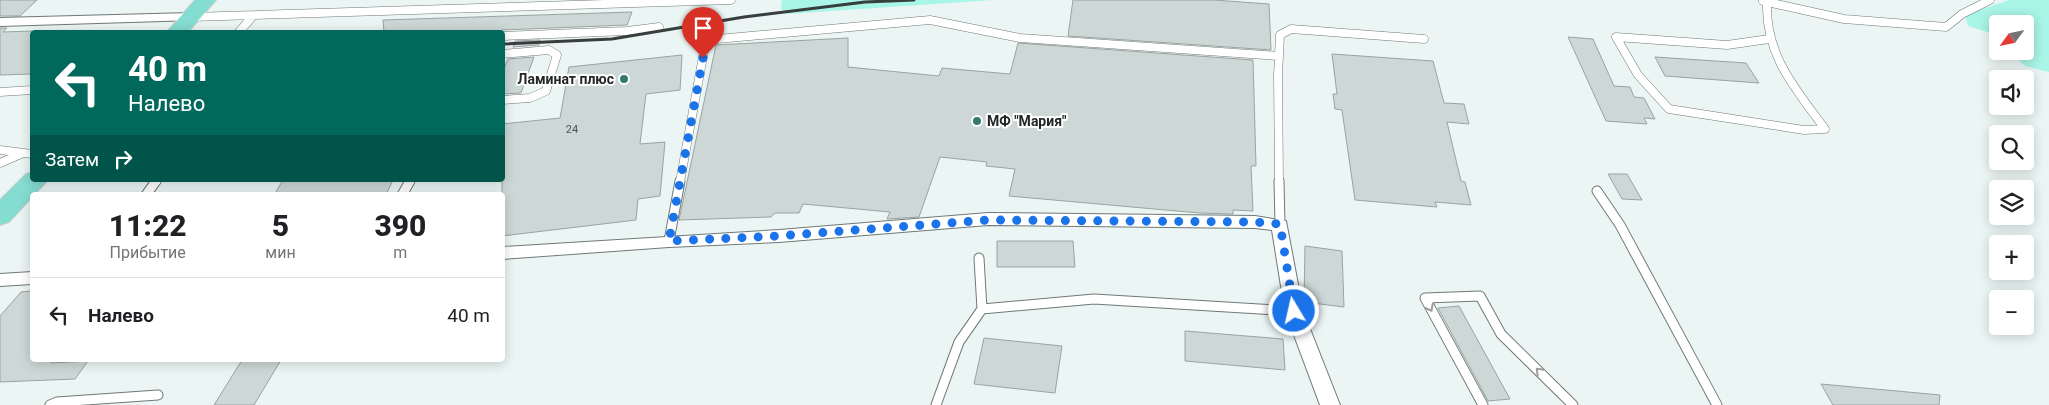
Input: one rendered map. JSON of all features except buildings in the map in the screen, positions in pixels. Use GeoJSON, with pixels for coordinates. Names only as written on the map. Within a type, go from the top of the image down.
{"type":"FeatureCollection","features":[{"type":"Feature","properties":{"kind":"main road"},"geometry":{"type":"LineString","coordinates":[[184,25],[206,0]]}},
{"type":"Feature","properties":{"kind":"main road"},"geometry":{"type":"LineString","coordinates":[[0,216],[33,182]]}},
{"type":"Feature","properties":{"kind":"street"},"geometry":{"type":"LineString","coordinates":[[0,22],[184,25]]}},
{"type":"Feature","properties":{"kind":"street"},"geometry":{"type":"LineString","coordinates":[[505,253],[651,244],[669,241],[778,236],[988,220],[1255,222],[1280,224],[1294,311],[1330,405]]}},
{"type":"Feature","properties":{"kind":"street"},"geometry":{"type":"LineString","coordinates":[[0,280],[30,278]]}},
{"type":"Feature","properties":{"kind":"lane"},"geometry":{"type":"LineString","coordinates":[[184,25],[253,16],[731,0]]}},
{"type":"Feature","properties":{"kind":"lane"},"geometry":{"type":"LineString","coordinates":[[1769,39],[1727,45],[1616,37],[1638,75],[1669,108],[1804,130],[1825,129],[1790,79],[1772,48],[1764,20],[1764,1],[1844,18],[1946,27],[1968,11],[1990,0]]}},
{"type":"Feature","properties":{"kind":"lane"},"geometry":{"type":"LineString","coordinates":[[241,30],[253,16]]}},
{"type":"Feature","properties":{"kind":"lane"},"geometry":{"type":"LineString","coordinates":[[669,241],[706,40],[930,20],[1020,38],[1279,56]]}},
{"type":"Feature","properties":{"kind":"lane"},"geometry":{"type":"LineString","coordinates":[[505,36],[627,32],[659,27]]}},
{"type":"Feature","properties":{"kind":"lane"},"geometry":{"type":"LineString","coordinates":[[1280,224],[1280,34],[1291,30],[1424,39]]}},
{"type":"Feature","properties":{"kind":"lane"},"geometry":{"type":"LineString","coordinates":[[505,54],[549,50],[557,55],[546,91],[530,98],[505,100]]}},
{"type":"Feature","properties":{"kind":"lane"},"geometry":{"type":"LineString","coordinates":[[0,92],[30,90]]}},
{"type":"Feature","properties":{"kind":"lane"},"geometry":{"type":"LineString","coordinates":[[0,150],[28,153]]}},
{"type":"Feature","properties":{"kind":"lane"},"geometry":{"type":"LineString","coordinates":[[0,162],[28,153]]}},
{"type":"Feature","properties":{"kind":"lane"},"geometry":{"type":"LineString","coordinates":[[1597,191],[1620,225],[1717,405]]}},
{"type":"Feature","properties":{"kind":"lane"},"geometry":{"type":"LineString","coordinates":[[980,258],[982,309]]}},
{"type":"Feature","properties":{"kind":"lane"},"geometry":{"type":"LineString","coordinates":[[1483,405],[1425,298],[1480,296],[1502,334],[1573,405]]}},
{"type":"Feature","properties":{"kind":"lane"},"geometry":{"type":"LineString","coordinates":[[936,405],[955,350],[972,320],[982,309],[1094,299],[1294,311]]}},
{"type":"Feature","properties":{"kind":"lane"},"geometry":{"type":"LineString","coordinates":[[50,405],[58,402],[105,401],[158,395]]}},
{"type":"Feature","properties":{"kind":"green space"},"geometry":{"type":"Polygon","coordinates":[[[782,0],[993,0],[788,14],[781,9],[782,0]]]}},
{"type":"Feature","properties":{"kind":"green space"},"geometry":{"type":"Polygon","coordinates":[[[2009,0],[2049,0],[2049,72],[2025,66],[2018,60],[2034,60],[2034,15],[1989,15],[1989,33],[1968,26],[1965,15],[2009,0]]]}},
{"type":"Feature","properties":{"kind":"railway"},"geometry":{"type":"LineString","coordinates":[[505,44],[612,39],[744,17],[865,2],[914,0]]}},
{"type":"Feature","properties":{"kind":"place","name":"Ламинат плюс"},"geometry":{"type":"Point","coordinates":[624,79]}},
{"type":"Feature","properties":{"kind":"place","name":"МФ \"Мария\""},"geometry":{"type":"Point","coordinates":[977,121]}},
{"type":"Feature","properties":{"kind":"route"},"geometry":{"type":"LineString","coordinates":[[703,58],[669,241],[778,236],[988,220],[1255,222],[1280,224],[1294,311]]}}]}
